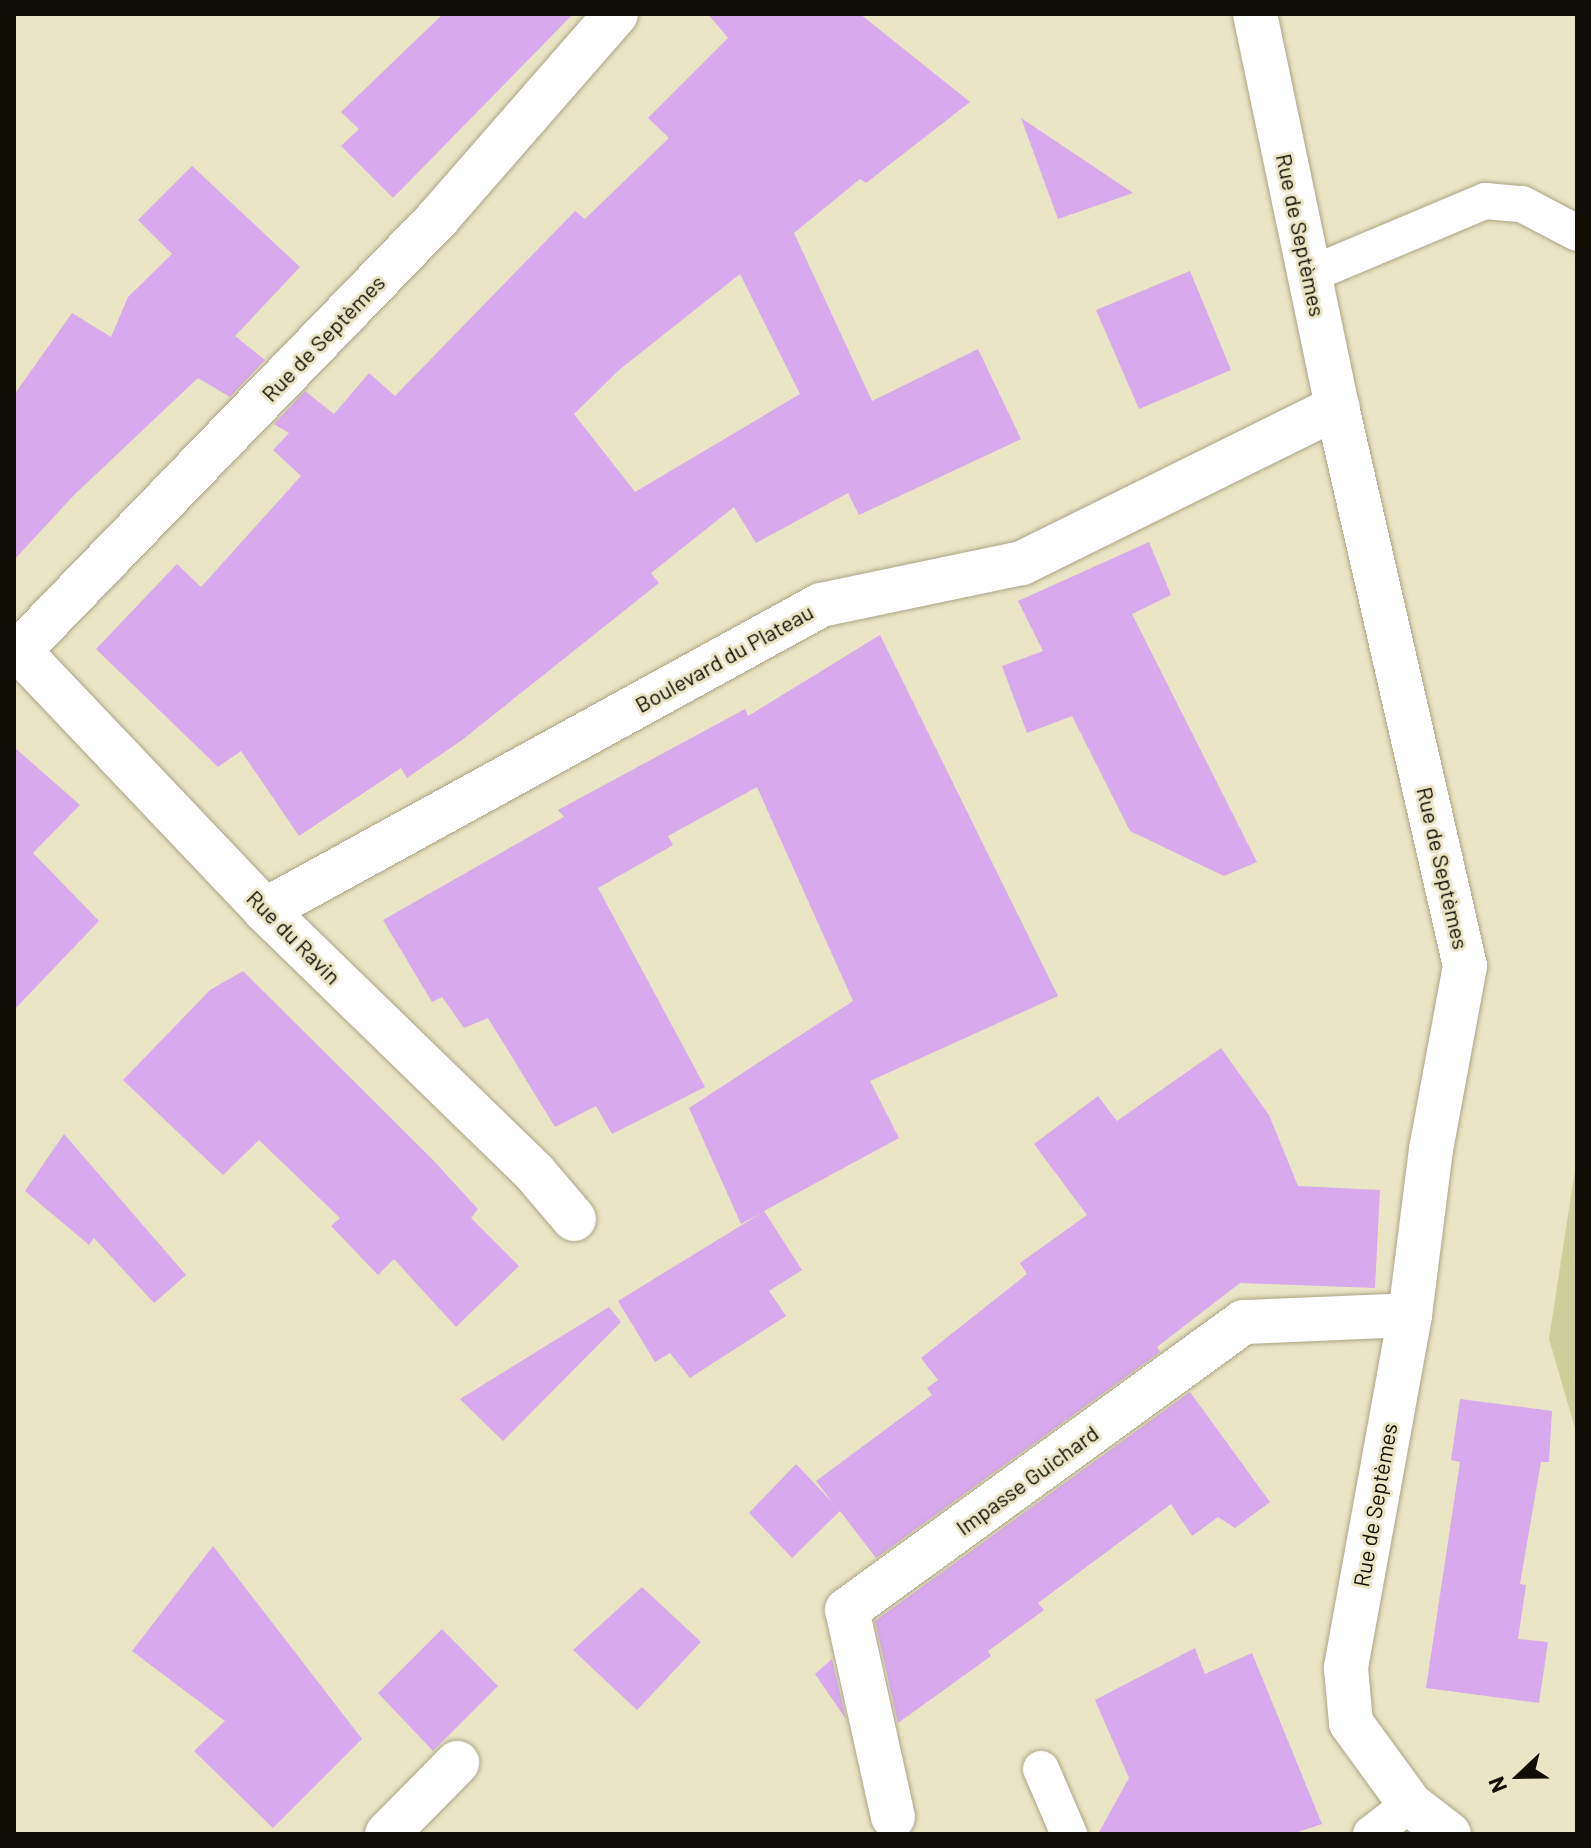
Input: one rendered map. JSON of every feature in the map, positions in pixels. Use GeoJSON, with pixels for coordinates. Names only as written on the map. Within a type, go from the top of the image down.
{"type":"FeatureCollection","features":[{"type":"Feature","properties":{"kind":"street","name":"Rue de Septèmes"},"geometry":{"type":"LineString","coordinates":[[19,651],[438,218],[616,14]]}},
{"type":"Feature","properties":{"kind":"street","name":"Rue de Septèmes"},"geometry":{"type":"LineString","coordinates":[[1269,22],[1309,275],[1465,966],[1431,1149],[1410,1315],[1346,1668],[1351,1723],[1410,1804],[1449,1834]]}},
{"type":"Feature","properties":{"kind":"street","name":"Boulevard du Plateau"},"geometry":{"type":"LineString","coordinates":[[265,910],[821,605],[1022,563],[1337,407]]}},
{"type":"Feature","properties":{"kind":"street","name":"Rue du Ravin"},"geometry":{"type":"LineString","coordinates":[[19,651],[265,910],[535,1173],[574,1219]]}},
{"type":"Feature","properties":{"kind":"street","name":"Impasse Guichard"},"geometry":{"type":"LineString","coordinates":[[893,1817],[847,1610],[1244,1322],[1410,1315]]}},
{"type":"Feature","properties":{"kind":"street"},"geometry":{"type":"LineString","coordinates":[[387,1834],[457,1763]]}},
{"type":"Feature","properties":{"kind":"lane"},"geometry":{"type":"LineString","coordinates":[[1309,275],[1485,201],[1522,204],[1577,233]]}},
{"type":"Feature","properties":{"kind":"lane"},"geometry":{"type":"LineString","coordinates":[[1041,1769],[1069,1834]]}},
{"type":"Feature","properties":{"kind":"lane"},"geometry":{"type":"LineString","coordinates":[[1371,1834],[1410,1804]]}},
{"type":"Feature","properties":{"kind":"green space"},"geometry":{"type":"Polygon","coordinates":[[[1577,1157],[1577,1435],[1549,1339],[1577,1157]]]}},
{"type":"Feature","properties":{"kind":"building"},"geometry":{"type":"Polygon","coordinates":[[[443,14],[573,14],[393,198],[341,146],[359,129],[341,112],[443,14]]]}},
{"type":"Feature","properties":{"kind":"building"},"geometry":{"type":"Polygon","coordinates":[[[708,14],[860,14],[970,102],[866,183],[860,179],[794,233],[872,401],[978,349],[1021,439],[859,515],[848,493],[756,543],[734,507],[651,573],[659,583],[462,740],[407,778],[401,768],[299,836],[241,751],[218,767],[96,649],[177,564],[201,587],[301,476],[273,450],[289,433],[274,424],[305,391],[334,414],[369,373],[395,396],[575,211],[585,219],[669,138],[648,118],[728,38],[708,14]],[[740,274],[619,370],[574,414],[635,492],[800,394],[740,274]]]}},
{"type":"Feature","properties":{"kind":"building"},"geometry":{"type":"Polygon","coordinates":[[[1021,118],[1133,193],[1058,219],[1021,118]]]}},
{"type":"Feature","properties":{"kind":"building"},"geometry":{"type":"Polygon","coordinates":[[[192,166],[300,267],[235,336],[265,360],[230,397],[198,378],[74,495],[14,560],[14,395],[72,313],[111,337],[128,297],[172,254],[138,220],[192,166]]]}},
{"type":"Feature","properties":{"kind":"building"},"geometry":{"type":"Polygon","coordinates":[[[1190,271],[1231,370],[1139,409],[1096,310],[1190,271]]]}},
{"type":"Feature","properties":{"kind":"building"},"geometry":{"type":"Polygon","coordinates":[[[1149,542],[1171,595],[1132,614],[1257,862],[1224,876],[1130,831],[1072,716],[1027,733],[1002,666],[1043,651],[1018,601],[1149,542]]]}},
{"type":"Feature","properties":{"kind":"building"},"geometry":{"type":"Polygon","coordinates":[[[880,635],[1058,996],[870,1081],[899,1138],[764,1211],[802,1270],[769,1291],[786,1316],[690,1378],[670,1353],[655,1362],[618,1301],[763,1212],[741,1224],[689,1108],[853,1001],[757,787],[668,836],[673,845],[598,888],[705,1087],[612,1134],[596,1106],[555,1127],[488,1018],[464,1028],[442,997],[432,1002],[383,920],[564,817],[558,810],[745,709],[748,716],[880,635]]]}},
{"type":"Feature","properties":{"kind":"building"},"geometry":{"type":"Polygon","coordinates":[[[14,747],[80,805],[33,853],[99,921],[14,1010],[14,747]]]}},
{"type":"Feature","properties":{"kind":"building"},"geometry":{"type":"Polygon","coordinates":[[[243,971],[433,1160],[478,1209],[471,1218],[519,1266],[456,1327],[394,1259],[378,1275],[331,1226],[340,1218],[259,1140],[223,1175],[123,1080],[210,990],[243,971]]]}},
{"type":"Feature","properties":{"kind":"building"},"geometry":{"type":"Polygon","coordinates":[[[1221,1048],[1269,1115],[1298,1186],[1380,1190],[1375,1288],[1240,1283],[1157,1347],[1160,1352],[876,1558],[840,1511],[792,1558],[749,1513],[796,1464],[832,1502],[816,1481],[932,1395],[927,1388],[938,1380],[921,1358],[1027,1274],[1020,1263],[1087,1215],[1034,1144],[1098,1096],[1117,1121],[1221,1048]]]}},
{"type":"Feature","properties":{"kind":"building"},"geometry":{"type":"Polygon","coordinates":[[[64,1134],[186,1275],[154,1303],[94,1238],[89,1245],[25,1191],[64,1134]]]}},
{"type":"Feature","properties":{"kind":"building"},"geometry":{"type":"Polygon","coordinates":[[[609,1307],[621,1322],[503,1441],[460,1399],[609,1307]]]}},
{"type":"Feature","properties":{"kind":"building"},"geometry":{"type":"Polygon","coordinates":[[[1190,1392],[1270,1502],[1235,1528],[1218,1517],[1192,1536],[1171,1504],[1038,1603],[1044,1610],[988,1651],[991,1656],[898,1723],[875,1621],[1190,1392]]]}},
{"type":"Feature","properties":{"kind":"building"},"geometry":{"type":"Polygon","coordinates":[[[1460,1399],[1552,1411],[1549,1462],[1541,1462],[1520,1584],[1526,1585],[1518,1639],[1548,1642],[1539,1703],[1426,1688],[1460,1462],[1451,1460],[1460,1399]]]}},
{"type":"Feature","properties":{"kind":"building"},"geometry":{"type":"Polygon","coordinates":[[[213,1546],[362,1739],[273,1828],[194,1751],[225,1721],[132,1651],[213,1546]]]}},
{"type":"Feature","properties":{"kind":"building"},"geometry":{"type":"Polygon","coordinates":[[[642,1587],[701,1642],[637,1710],[573,1650],[642,1587]]]}},
{"type":"Feature","properties":{"kind":"building"},"geometry":{"type":"Polygon","coordinates":[[[442,1629],[498,1686],[433,1751],[378,1693],[442,1629]]]}},
{"type":"Feature","properties":{"kind":"building"},"geometry":{"type":"Polygon","coordinates":[[[1195,1648],[1205,1674],[1252,1653],[1322,1824],[1292,1834],[1098,1834],[1129,1778],[1095,1700],[1195,1648]]]}},
{"type":"Feature","properties":{"kind":"building"},"geometry":{"type":"Polygon","coordinates":[[[832,1659],[846,1719],[815,1674],[832,1659]]]}}]}
